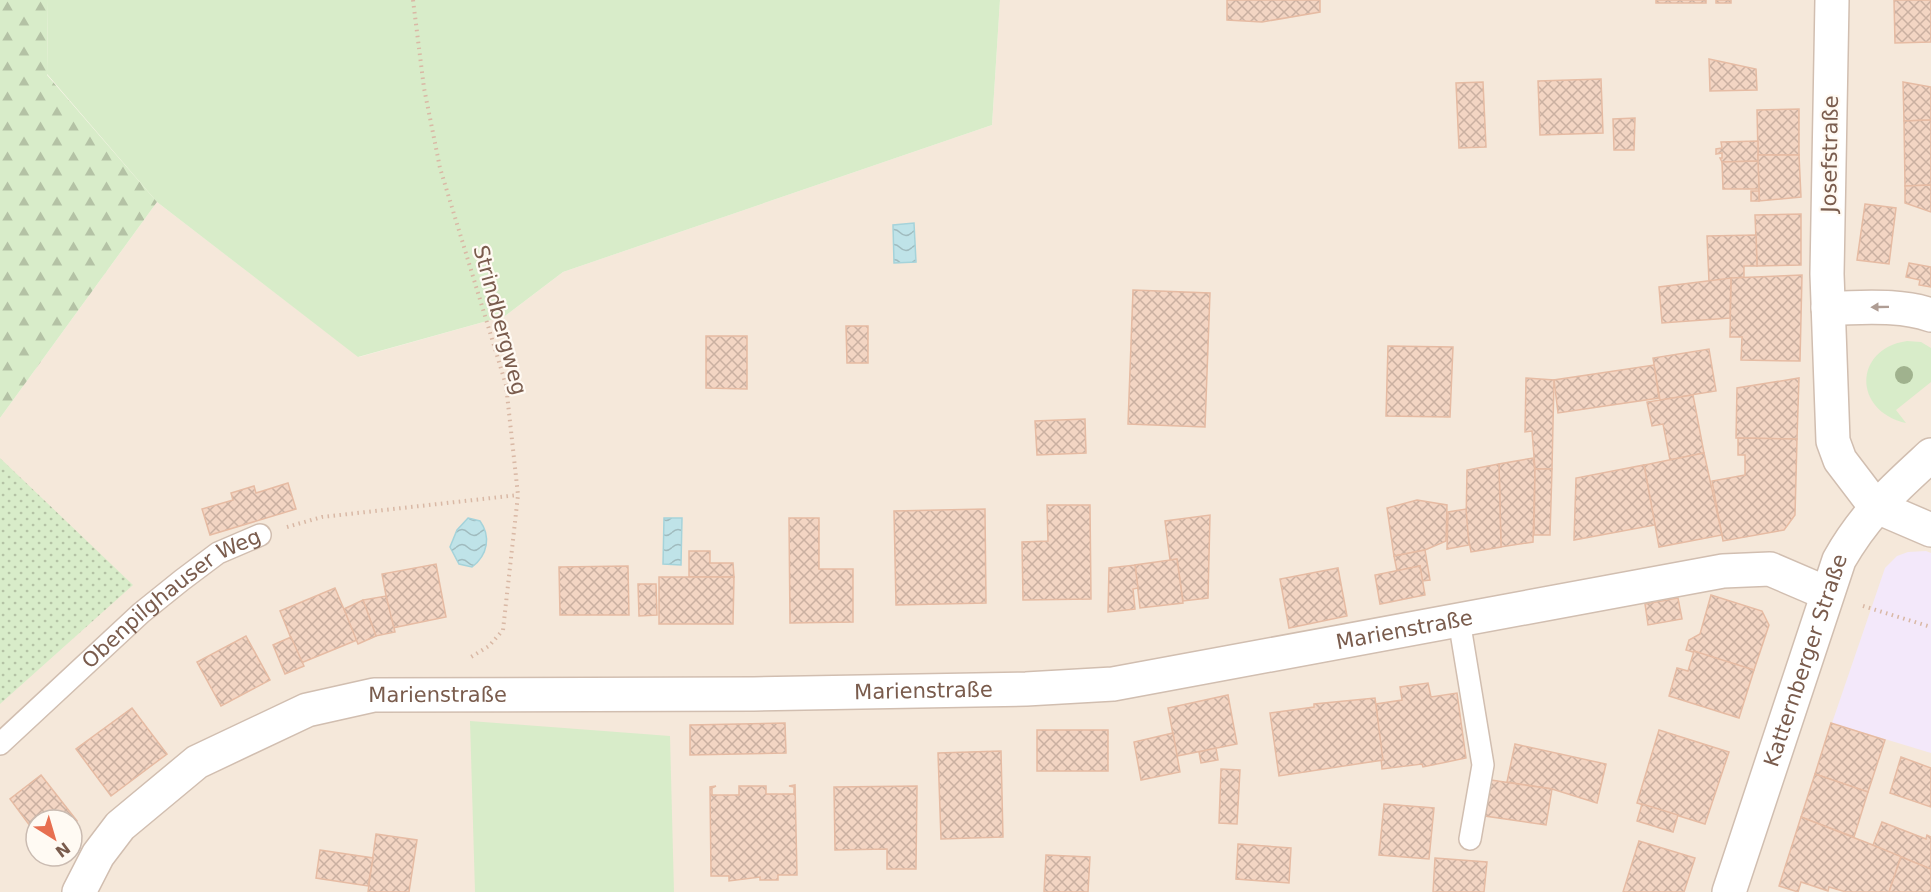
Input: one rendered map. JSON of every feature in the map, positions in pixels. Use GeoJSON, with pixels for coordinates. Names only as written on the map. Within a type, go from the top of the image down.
{"type":"FeatureCollection","features":[{"type":"Feature","properties":{"kind":"street","name":"Josefstraße"},"geometry":{"type":"LineString","coordinates":[[1832,0],[1828,308],[1833,441],[1840,460],[1875,506]]}},
{"type":"Feature","properties":{"kind":"street"},"geometry":{"type":"LineString","coordinates":[[1828,308],[1891,307],[1916,310],[1931,315]]}},
{"type":"Feature","properties":{"kind":"street","name":"Katternberger Straße"},"geometry":{"type":"LineString","coordinates":[[1729,892],[1826,593],[1839,560],[1859,525],[1875,506],[1931,455]]}},
{"type":"Feature","properties":{"kind":"street"},"geometry":{"type":"LineString","coordinates":[[1875,506],[1931,530]]}},
{"type":"Feature","properties":{"kind":"street","name":"Marienstraße"},"geometry":{"type":"LineString","coordinates":[[79,892],[98,855],[120,826],[197,762],[307,710],[374,695],[754,694],[1026,689],[1113,684],[1740,569],[1785,573],[1826,593]]}},
{"type":"Feature","properties":{"kind":"lane","name":"Obenpilghauser Weg"},"geometry":{"type":"LineString","coordinates":[[0,744],[141,613],[174,586],[218,553],[260,535]]}},
{"type":"Feature","properties":{"kind":"lane"},"geometry":{"type":"LineString","coordinates":[[1459,620],[1483,765],[1470,839]]}},
{"type":"Feature","properties":{"kind":"path","name":"Strindbergweg"},"geometry":{"type":"LineString","coordinates":[[413,0],[424,88],[440,168],[506,386],[518,495],[503,630],[489,646],[453,668],[435,694]]}},
{"type":"Feature","properties":{"kind":"path","name":"Obenpilghauser Weg"},"geometry":{"type":"LineString","coordinates":[[260,535],[322,517],[518,495]]}},
{"type":"Feature","properties":{"kind":"path"},"geometry":{"type":"LineString","coordinates":[[1862,606],[1931,627]]}},
{"type":"Feature","properties":{"kind":"shaded area"},"geometry":{"type":"Polygon","coordinates":[[[1000,0],[1931,0],[1931,892],[0,892],[0,418],[157,202],[359,357],[505,316],[563,272],[992,125],[1000,0]]]}},
{"type":"Feature","properties":{"kind":"shaded area"},"geometry":{"type":"Polygon","coordinates":[[[1908,552],[1931,553],[1931,753],[1832,723],[1885,568],[1897,556],[1908,552]]]}},
{"type":"Feature","properties":{"kind":"green space"},"geometry":{"type":"Polygon","coordinates":[[[0,0],[48,0],[47,75],[157,202],[0,418],[0,0]]]}},
{"type":"Feature","properties":{"kind":"green space"},"geometry":{"type":"Polygon","coordinates":[[[48,0],[1000,0],[992,125],[563,272],[505,316],[358,357],[157,202],[47,74],[48,0]]]}},
{"type":"Feature","properties":{"kind":"green space"},"geometry":{"type":"Polygon","coordinates":[[[1907,341],[1921,342],[1931,348],[1931,382],[1896,410],[1906,423],[1889,416],[1876,406],[1869,394],[1866,380],[1869,367],[1877,356],[1889,346],[1907,341]]]}},
{"type":"Feature","properties":{"kind":"green space"},"geometry":{"type":"Polygon","coordinates":[[[0,458],[133,585],[0,704],[0,458]]]}},
{"type":"Feature","properties":{"kind":"green space"},"geometry":{"type":"Polygon","coordinates":[[[470,721],[670,736],[674,892],[475,892],[470,721]]]}},
{"type":"Feature","properties":{"kind":"water"},"geometry":{"type":"Polygon","coordinates":[[[914,223],[916,262],[894,263],[893,225],[914,223]]]}},
{"type":"Feature","properties":{"kind":"water"},"geometry":{"type":"Polygon","coordinates":[[[468,518],[480,521],[487,539],[482,557],[472,567],[459,564],[450,547],[457,530],[468,518]]]}},
{"type":"Feature","properties":{"kind":"water"},"geometry":{"type":"Polygon","coordinates":[[[664,518],[682,518],[681,565],[663,564],[664,518]]]}},
{"type":"Feature","properties":{"kind":"building"},"geometry":{"type":"Polygon","coordinates":[[[1227,0],[1320,0],[1320,12],[1262,22],[1227,20],[1227,0]]]}},
{"type":"Feature","properties":{"kind":"building"},"geometry":{"type":"Polygon","coordinates":[[[1656,0],[1706,0],[1706,3],[1656,3],[1656,0]]]}},
{"type":"Feature","properties":{"kind":"building"},"geometry":{"type":"Polygon","coordinates":[[[1716,0],[1731,0],[1731,3],[1716,3],[1716,0]]]}},
{"type":"Feature","properties":{"kind":"building"},"geometry":{"type":"Polygon","coordinates":[[[1894,0],[1931,0],[1931,42],[1895,43],[1894,0]]]}},
{"type":"Feature","properties":{"kind":"building"},"geometry":{"type":"Polygon","coordinates":[[[1709,59],[1756,69],[1757,90],[1710,91],[1709,59]]]}},
{"type":"Feature","properties":{"kind":"building"},"geometry":{"type":"Polygon","coordinates":[[[1601,79],[1603,133],[1540,135],[1538,81],[1601,79]]]}},
{"type":"Feature","properties":{"kind":"building"},"geometry":{"type":"Polygon","coordinates":[[[1483,82],[1486,147],[1459,148],[1456,83],[1483,82]]]}},
{"type":"Feature","properties":{"kind":"building"},"geometry":{"type":"Polygon","coordinates":[[[1903,82],[1931,87],[1931,120],[1904,121],[1903,82]]]}},
{"type":"Feature","properties":{"kind":"building"},"geometry":{"type":"Polygon","coordinates":[[[1799,109],[1799,155],[1758,155],[1757,110],[1799,109]]]}},
{"type":"Feature","properties":{"kind":"building"},"geometry":{"type":"Polygon","coordinates":[[[1635,118],[1634,150],[1614,150],[1613,119],[1635,118]]]}},
{"type":"Feature","properties":{"kind":"building"},"geometry":{"type":"Polygon","coordinates":[[[1931,120],[1931,185],[1905,186],[1904,121],[1931,120]]]}},
{"type":"Feature","properties":{"kind":"building"},"geometry":{"type":"Polygon","coordinates":[[[1758,141],[1758,161],[1722,162],[1720,158],[1722,158],[1722,153],[1716,154],[1716,149],[1722,148],[1721,142],[1758,141]]]}},
{"type":"Feature","properties":{"kind":"building"},"geometry":{"type":"Polygon","coordinates":[[[1758,155],[1799,155],[1801,197],[1759,201],[1758,155]]]}},
{"type":"Feature","properties":{"kind":"building"},"geometry":{"type":"Polygon","coordinates":[[[1758,161],[1759,189],[1723,189],[1722,162],[1758,161]]]}},
{"type":"Feature","properties":{"kind":"building"},"geometry":{"type":"Polygon","coordinates":[[[1931,185],[1931,212],[1905,203],[1905,186],[1931,185]]]}},
{"type":"Feature","properties":{"kind":"building"},"geometry":{"type":"Polygon","coordinates":[[[1751,191],[1759,191],[1759,201],[1751,201],[1751,191]]]}},
{"type":"Feature","properties":{"kind":"building"},"geometry":{"type":"Polygon","coordinates":[[[1865,204],[1896,208],[1889,264],[1857,260],[1865,204]]]}},
{"type":"Feature","properties":{"kind":"building"},"geometry":{"type":"Polygon","coordinates":[[[1801,214],[1801,265],[1757,266],[1755,215],[1801,214]]]}},
{"type":"Feature","properties":{"kind":"building"},"geometry":{"type":"Polygon","coordinates":[[[1756,235],[1757,266],[1744,266],[1744,277],[1709,282],[1707,236],[1756,235]]]}},
{"type":"Feature","properties":{"kind":"building"},"geometry":{"type":"Polygon","coordinates":[[[1909,263],[1931,267],[1931,287],[1919,285],[1920,280],[1906,277],[1909,263]]]}},
{"type":"Feature","properties":{"kind":"building"},"geometry":{"type":"Polygon","coordinates":[[[1802,275],[1800,361],[1741,360],[1742,337],[1730,337],[1731,278],[1802,275]]]}},
{"type":"Feature","properties":{"kind":"building"},"geometry":{"type":"Polygon","coordinates":[[[1731,278],[1730,318],[1662,323],[1659,287],[1731,278]]]}},
{"type":"Feature","properties":{"kind":"building"},"geometry":{"type":"Polygon","coordinates":[[[1133,290],[1210,293],[1205,427],[1128,424],[1133,290]]]}},
{"type":"Feature","properties":{"kind":"building"},"geometry":{"type":"Polygon","coordinates":[[[846,326],[868,326],[868,363],[847,363],[846,326]]]}},
{"type":"Feature","properties":{"kind":"building"},"geometry":{"type":"Polygon","coordinates":[[[706,336],[747,336],[747,389],[706,388],[706,336]]]}},
{"type":"Feature","properties":{"kind":"building"},"geometry":{"type":"Polygon","coordinates":[[[1388,346],[1453,347],[1450,417],[1386,416],[1388,346]]]}},
{"type":"Feature","properties":{"kind":"building"},"geometry":{"type":"Polygon","coordinates":[[[1709,349],[1716,391],[1660,400],[1653,358],[1709,349]]]}},
{"type":"Feature","properties":{"kind":"building"},"geometry":{"type":"Polygon","coordinates":[[[1654,365],[1659,398],[1558,413],[1554,380],[1654,365]]]}},
{"type":"Feature","properties":{"kind":"building"},"geometry":{"type":"Polygon","coordinates":[[[1526,378],[1554,380],[1552,469],[1535,469],[1532,431],[1525,432],[1526,378]]]}},
{"type":"Feature","properties":{"kind":"building"},"geometry":{"type":"Polygon","coordinates":[[[1799,378],[1797,439],[1736,438],[1737,388],[1799,378]]]}},
{"type":"Feature","properties":{"kind":"building"},"geometry":{"type":"Polygon","coordinates":[[[1693,395],[1704,453],[1670,460],[1663,424],[1652,426],[1647,402],[1693,395]]]}},
{"type":"Feature","properties":{"kind":"building"},"geometry":{"type":"Polygon","coordinates":[[[1085,419],[1086,453],[1037,455],[1035,421],[1085,419]]]}},
{"type":"Feature","properties":{"kind":"building"},"geometry":{"type":"Polygon","coordinates":[[[1738,438],[1797,439],[1795,515],[1784,530],[1723,541],[1712,481],[1745,475],[1745,455],[1738,455],[1738,438]]]}},
{"type":"Feature","properties":{"kind":"building"},"geometry":{"type":"Polygon","coordinates":[[[1704,453],[1722,535],[1659,547],[1644,465],[1704,453]]]}},
{"type":"Feature","properties":{"kind":"building"},"geometry":{"type":"Polygon","coordinates":[[[1533,458],[1535,471],[1533,542],[1501,547],[1499,464],[1533,458]]]}},
{"type":"Feature","properties":{"kind":"building"},"geometry":{"type":"Polygon","coordinates":[[[1499,464],[1501,547],[1471,552],[1466,525],[1467,470],[1499,464]]]}},
{"type":"Feature","properties":{"kind":"building"},"geometry":{"type":"Polygon","coordinates":[[[1644,465],[1655,525],[1574,540],[1576,478],[1644,465]]]}},
{"type":"Feature","properties":{"kind":"building"},"geometry":{"type":"Polygon","coordinates":[[[1535,469],[1552,469],[1550,535],[1534,535],[1535,469]]]}},
{"type":"Feature","properties":{"kind":"building"},"geometry":{"type":"Polygon","coordinates":[[[288,483],[296,509],[210,535],[202,509],[233,500],[231,493],[254,486],[256,493],[288,483]]]}},
{"type":"Feature","properties":{"kind":"building"},"geometry":{"type":"Polygon","coordinates":[[[1417,500],[1447,505],[1446,541],[1425,550],[1394,556],[1387,508],[1417,500]]]}},
{"type":"Feature","properties":{"kind":"building"},"geometry":{"type":"Polygon","coordinates":[[[1047,505],[1090,505],[1091,599],[1023,600],[1022,542],[1048,541],[1047,505]]]}},
{"type":"Feature","properties":{"kind":"building"},"geometry":{"type":"Polygon","coordinates":[[[985,509],[986,603],[896,605],[894,511],[985,509]]]}},
{"type":"Feature","properties":{"kind":"building"},"geometry":{"type":"Polygon","coordinates":[[[1466,509],[1469,545],[1447,549],[1448,512],[1466,509]]]}},
{"type":"Feature","properties":{"kind":"building"},"geometry":{"type":"Polygon","coordinates":[[[1210,515],[1208,598],[1183,601],[1177,559],[1170,560],[1165,521],[1210,515]]]}},
{"type":"Feature","properties":{"kind":"building"},"geometry":{"type":"Polygon","coordinates":[[[789,518],[819,518],[819,569],[853,569],[853,622],[790,623],[789,518]]]}},
{"type":"Feature","properties":{"kind":"building"},"geometry":{"type":"Polygon","coordinates":[[[1425,550],[1430,580],[1422,581],[1420,566],[1397,571],[1394,556],[1425,550]]]}},
{"type":"Feature","properties":{"kind":"building"},"geometry":{"type":"Polygon","coordinates":[[[689,551],[710,551],[710,563],[733,563],[734,577],[689,577],[689,551]]]}},
{"type":"Feature","properties":{"kind":"building"},"geometry":{"type":"Polygon","coordinates":[[[1177,559],[1183,603],[1140,608],[1135,565],[1177,559]]]}},
{"type":"Feature","properties":{"kind":"building"},"geometry":{"type":"Polygon","coordinates":[[[436,564],[446,617],[392,628],[382,574],[436,564]]]}},
{"type":"Feature","properties":{"kind":"building"},"geometry":{"type":"Polygon","coordinates":[[[1135,565],[1138,588],[1133,589],[1135,609],[1108,612],[1109,568],[1135,565]]]}},
{"type":"Feature","properties":{"kind":"building"},"geometry":{"type":"Polygon","coordinates":[[[628,566],[629,615],[560,615],[559,567],[628,566]]]}},
{"type":"Feature","properties":{"kind":"building"},"geometry":{"type":"Polygon","coordinates":[[[1420,566],[1425,595],[1380,604],[1375,575],[1420,566]]]}},
{"type":"Feature","properties":{"kind":"building"},"geometry":{"type":"Polygon","coordinates":[[[1338,568],[1347,616],[1289,628],[1280,579],[1338,568]]]}},
{"type":"Feature","properties":{"kind":"building"},"geometry":{"type":"Polygon","coordinates":[[[659,577],[734,577],[733,624],[659,624],[659,577]]]}},
{"type":"Feature","properties":{"kind":"building"},"geometry":{"type":"Polygon","coordinates":[[[638,584],[656,584],[657,615],[639,616],[638,584]]]}},
{"type":"Feature","properties":{"kind":"building"},"geometry":{"type":"Polygon","coordinates":[[[335,588],[357,640],[301,663],[280,611],[335,588]]]}},
{"type":"Feature","properties":{"kind":"building"},"geometry":{"type":"Polygon","coordinates":[[[1711,595],[1762,611],[1769,625],[1754,670],[1686,650],[1689,640],[1700,634],[1711,595]]]}},
{"type":"Feature","properties":{"kind":"building"},"geometry":{"type":"Polygon","coordinates":[[[386,596],[395,632],[376,636],[363,600],[386,596]]]}},
{"type":"Feature","properties":{"kind":"building"},"geometry":{"type":"Polygon","coordinates":[[[1678,598],[1682,619],[1648,625],[1645,604],[1678,598]]]}},
{"type":"Feature","properties":{"kind":"building"},"geometry":{"type":"Polygon","coordinates":[[[363,600],[376,636],[358,644],[344,609],[363,600]]]}},
{"type":"Feature","properties":{"kind":"building"},"geometry":{"type":"Polygon","coordinates":[[[246,636],[270,680],[221,706],[197,662],[246,636]]]}},
{"type":"Feature","properties":{"kind":"building"},"geometry":{"type":"Polygon","coordinates":[[[291,637],[304,666],[285,674],[273,645],[291,637]]]}},
{"type":"Feature","properties":{"kind":"building"},"geometry":{"type":"Polygon","coordinates":[[[1694,651],[1754,670],[1739,718],[1669,696],[1677,668],[1688,671],[1694,651]]]}},
{"type":"Feature","properties":{"kind":"building"},"geometry":{"type":"Polygon","coordinates":[[[1428,683],[1431,697],[1457,693],[1466,758],[1423,767],[1422,764],[1382,769],[1376,704],[1402,700],[1400,687],[1428,683]]]}},
{"type":"Feature","properties":{"kind":"building"},"geometry":{"type":"Polygon","coordinates":[[[1228,695],[1237,744],[1177,756],[1168,708],[1228,695]]]}},
{"type":"Feature","properties":{"kind":"building"},"geometry":{"type":"Polygon","coordinates":[[[1375,698],[1383,760],[1279,776],[1270,713],[1314,707],[1314,704],[1375,698]]]}},
{"type":"Feature","properties":{"kind":"building"},"geometry":{"type":"Polygon","coordinates":[[[132,708],[167,754],[111,796],[76,749],[132,708]]]}},
{"type":"Feature","properties":{"kind":"building"},"geometry":{"type":"Polygon","coordinates":[[[785,723],[786,753],[690,755],[690,725],[785,723]]]}},
{"type":"Feature","properties":{"kind":"building"},"geometry":{"type":"Polygon","coordinates":[[[1831,723],[1885,740],[1868,792],[1815,774],[1831,723]]]}},
{"type":"Feature","properties":{"kind":"building"},"geometry":{"type":"Polygon","coordinates":[[[1037,730],[1108,730],[1108,771],[1037,771],[1037,730]]]}},
{"type":"Feature","properties":{"kind":"building"},"geometry":{"type":"Polygon","coordinates":[[[1659,730],[1729,752],[1705,824],[1637,803],[1659,730]]]}},
{"type":"Feature","properties":{"kind":"building"},"geometry":{"type":"Polygon","coordinates":[[[1173,733],[1180,772],[1141,780],[1134,742],[1173,733]]]}},
{"type":"Feature","properties":{"kind":"building"},"geometry":{"type":"Polygon","coordinates":[[[1515,744],[1606,764],[1597,803],[1552,789],[1507,782],[1515,744]]]}},
{"type":"Feature","properties":{"kind":"building"},"geometry":{"type":"Polygon","coordinates":[[[1216,748],[1218,760],[1201,763],[1199,752],[1216,748]]]}},
{"type":"Feature","properties":{"kind":"building"},"geometry":{"type":"Polygon","coordinates":[[[1001,751],[1003,837],[941,839],[938,753],[1001,751]]]}},
{"type":"Feature","properties":{"kind":"building"},"geometry":{"type":"Polygon","coordinates":[[[1901,757],[1931,768],[1931,807],[1890,793],[1901,757]]]}},
{"type":"Feature","properties":{"kind":"building"},"geometry":{"type":"Polygon","coordinates":[[[1221,769],[1240,770],[1237,824],[1219,823],[1221,769]]]}},
{"type":"Feature","properties":{"kind":"building"},"geometry":{"type":"Polygon","coordinates":[[[1815,774],[1868,792],[1854,837],[1801,817],[1815,774]]]}},
{"type":"Feature","properties":{"kind":"building"},"geometry":{"type":"Polygon","coordinates":[[[41,775],[67,808],[24,808],[24,818],[10,799],[41,775]]]}},
{"type":"Feature","properties":{"kind":"building"},"geometry":{"type":"Polygon","coordinates":[[[1491,780],[1552,789],[1546,825],[1485,816],[1491,780]]]}},
{"type":"Feature","properties":{"kind":"building"},"geometry":{"type":"Polygon","coordinates":[[[795,785],[797,875],[778,875],[778,880],[760,880],[760,877],[729,881],[729,876],[711,876],[710,787],[716,786],[712,788],[712,795],[739,795],[739,786],[766,786],[766,794],[794,794],[794,787],[789,786],[795,785]]]}},
{"type":"Feature","properties":{"kind":"building"},"geometry":{"type":"Polygon","coordinates":[[[917,786],[916,869],[887,869],[887,849],[835,850],[834,787],[917,786]]]}},
{"type":"Feature","properties":{"kind":"building"},"geometry":{"type":"Polygon","coordinates":[[[1384,804],[1434,808],[1429,859],[1379,855],[1384,804]]]}},
{"type":"Feature","properties":{"kind":"building"},"geometry":{"type":"Polygon","coordinates":[[[1642,804],[1678,815],[1673,832],[1637,821],[1642,804]]]}},
{"type":"Feature","properties":{"kind":"building"},"geometry":{"type":"Polygon","coordinates":[[[1801,817],[1901,856],[1889,892],[1846,892],[1829,887],[1828,891],[1801,882],[1798,892],[1779,886],[1801,817]]]}},
{"type":"Feature","properties":{"kind":"building"},"geometry":{"type":"Polygon","coordinates":[[[1882,822],[1926,839],[1927,835],[1931,837],[1931,869],[1873,845],[1882,822]]]}},
{"type":"Feature","properties":{"kind":"building"},"geometry":{"type":"Polygon","coordinates":[[[376,834],[417,840],[409,892],[368,892],[376,834]]]}},
{"type":"Feature","properties":{"kind":"building"},"geometry":{"type":"Polygon","coordinates":[[[1639,841],[1695,858],[1684,892],[1623,892],[1639,841]]]}},
{"type":"Feature","properties":{"kind":"building"},"geometry":{"type":"Polygon","coordinates":[[[1238,844],[1291,848],[1289,883],[1236,879],[1238,844]]]}},
{"type":"Feature","properties":{"kind":"building"},"geometry":{"type":"Polygon","coordinates":[[[320,850],[373,858],[368,886],[316,878],[320,850]]]}},
{"type":"Feature","properties":{"kind":"building"},"geometry":{"type":"Polygon","coordinates":[[[1046,855],[1090,857],[1088,892],[1044,892],[1046,855]]]}},
{"type":"Feature","properties":{"kind":"building"},"geometry":{"type":"Polygon","coordinates":[[[1901,857],[1931,869],[1931,892],[1889,892],[1901,857]]]}},
{"type":"Feature","properties":{"kind":"building"},"geometry":{"type":"Polygon","coordinates":[[[1435,858],[1487,862],[1484,892],[1433,892],[1435,858]]]}}]}
